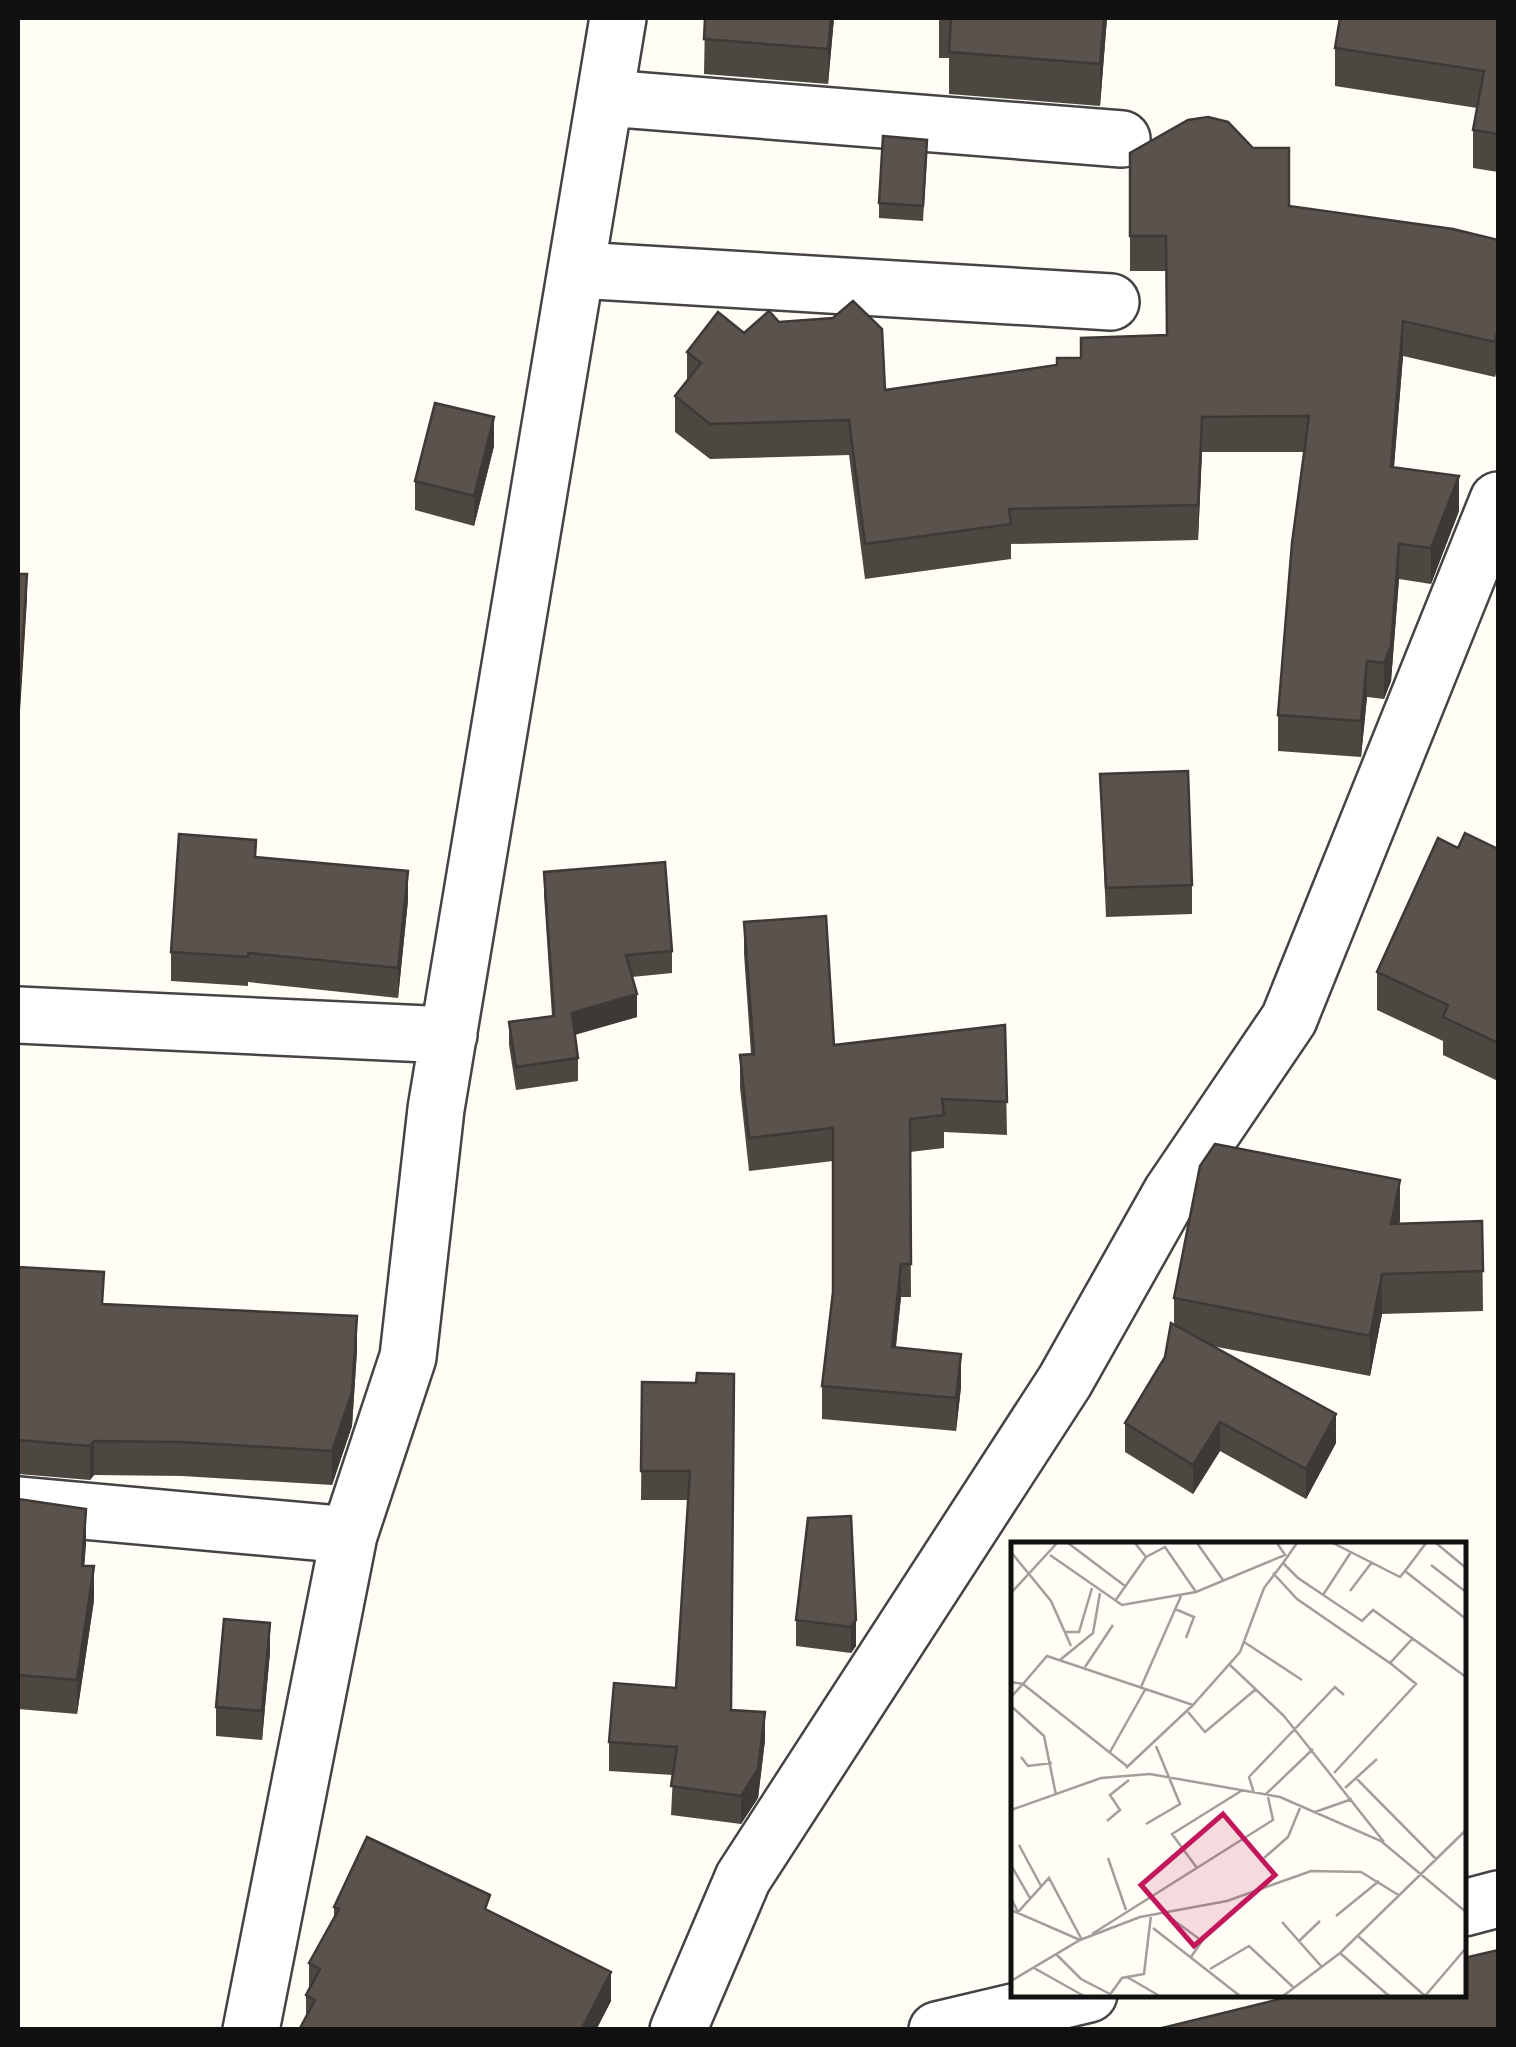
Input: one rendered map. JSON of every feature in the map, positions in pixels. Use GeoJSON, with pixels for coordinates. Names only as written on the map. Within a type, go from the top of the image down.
{"type":"FeatureCollection","features":[{"type":"Feature","properties":{"kind":"street"},"geometry":{"type":"LineString","coordinates":[[251,2030],[349,1535],[408,1357],[448,1034],[618,18]]}},
{"type":"Feature","properties":{"kind":"street"},"geometry":{"type":"LineString","coordinates":[[606,98],[1122,138]]}},
{"type":"Feature","properties":{"kind":"street"},"geometry":{"type":"LineString","coordinates":[[578,270],[1111,302]]}},
{"type":"Feature","properties":{"kind":"street"},"geometry":{"type":"LineString","coordinates":[[678,2030],[743,1878],[1065,1380],[1171,1193],[1289,1018],[1498,500]]}},
{"type":"Feature","properties":{"kind":"street"},"geometry":{"type":"LineString","coordinates":[[18,1015],[448,1034]]}},
{"type":"Feature","properties":{"kind":"street"},"geometry":{"type":"LineString","coordinates":[[18,1505],[349,1535]]}},
{"type":"Feature","properties":{"kind":"street"},"geometry":{"type":"LineString","coordinates":[[1466,1907],[1498,1899]]}},
{"type":"Feature","properties":{"kind":"street"},"geometry":{"type":"LineString","coordinates":[[937,2030],[1076,1997]]}},
{"type":"Feature","properties":{"kind":"building"},"geometry":{"type":"Polygon","coordinates":[[[705,18],[831,18],[828,49],[704,39],[705,18]]]}},
{"type":"Feature","properties":{"kind":"building"},"geometry":{"type":"Polygon","coordinates":[[[951,18],[1104,18],[1100,64],[949,52],[951,18]]]}},
{"type":"Feature","properties":{"kind":"building"},"geometry":{"type":"Polygon","coordinates":[[[1340,18],[1498,18],[1498,134],[1473,130],[1484,71],[1335,48],[1340,18]]]}},
{"type":"Feature","properties":{"kind":"building"},"geometry":{"type":"Polygon","coordinates":[[[1208,117],[1228,122],[1253,148],[1289,148],[1289,206],[1453,229],[1498,240],[1495,342],[1403,321],[1391,467],[1459,476],[1431,548],[1399,544],[1391,646],[1384,663],[1367,661],[1361,721],[1278,715],[1292,543],[1309,416],[1202,417],[1198,505],[1009,509],[1011,524],[865,544],[849,420],[710,424],[675,396],[701,363],[687,352],[718,312],[744,333],[769,311],[779,322],[833,318],[853,301],[882,329],[885,390],[1057,365],[1057,358],[1081,358],[1081,338],[1167,335],[1166,236],[1130,236],[1130,153],[1188,120],[1208,117]]]}},
{"type":"Feature","properties":{"kind":"building"},"geometry":{"type":"Polygon","coordinates":[[[883,136],[927,140],[923,206],[879,203],[883,136]]]}},
{"type":"Feature","properties":{"kind":"building"},"geometry":{"type":"Polygon","coordinates":[[[435,403],[494,417],[474,496],[415,481],[435,403]]]}},
{"type":"Feature","properties":{"kind":"building"},"geometry":{"type":"Polygon","coordinates":[[[18,574],[27,574],[18,717],[18,574]]]}},
{"type":"Feature","properties":{"kind":"building"},"geometry":{"type":"Polygon","coordinates":[[[1188,771],[1192,885],[1106,888],[1100,774],[1188,771]]]}},
{"type":"Feature","properties":{"kind":"building"},"geometry":{"type":"Polygon","coordinates":[[[1465,833],[1498,849],[1498,1043],[1443,1017],[1448,1005],[1377,972],[1438,838],[1458,848],[1465,833]]]}},
{"type":"Feature","properties":{"kind":"building"},"geometry":{"type":"Polygon","coordinates":[[[179,834],[256,840],[255,857],[408,871],[398,968],[248,953],[248,957],[171,952],[179,834]]]}},
{"type":"Feature","properties":{"kind":"building"},"geometry":{"type":"Polygon","coordinates":[[[665,862],[672,951],[626,955],[637,994],[572,1013],[578,1058],[516,1067],[509,1022],[554,1016],[544,872],[665,862]]]}},
{"type":"Feature","properties":{"kind":"building"},"geometry":{"type":"Polygon","coordinates":[[[826,916],[834,1045],[1005,1025],[1007,1102],[942,1099],[944,1115],[910,1119],[911,1264],[901,1264],[892,1347],[961,1354],[956,1398],[822,1386],[833,1292],[833,1128],[749,1138],[740,1055],[754,1054],[744,922],[826,916]]]}},
{"type":"Feature","properties":{"kind":"building"},"geometry":{"type":"Polygon","coordinates":[[[1215,1144],[1400,1180],[1391,1224],[1482,1221],[1483,1271],[1382,1274],[1370,1336],[1174,1298],[1200,1166],[1215,1144]]]}},
{"type":"Feature","properties":{"kind":"building"},"geometry":{"type":"Polygon","coordinates":[[[18,1267],[104,1272],[102,1304],[357,1316],[352,1392],[332,1451],[182,1442],[94,1441],[90,1446],[18,1440],[18,1267]]]}},
{"type":"Feature","properties":{"kind":"building"},"geometry":{"type":"Polygon","coordinates":[[[1171,1323],[1336,1414],[1306,1469],[1220,1422],[1193,1465],[1125,1423],[1165,1357],[1171,1323]]]}},
{"type":"Feature","properties":{"kind":"building"},"geometry":{"type":"Polygon","coordinates":[[[697,1373],[734,1374],[731,1710],[765,1712],[758,1769],[741,1796],[671,1786],[677,1747],[609,1742],[614,1683],[676,1688],[690,1471],[641,1471],[642,1382],[696,1383],[697,1373]]]}},
{"type":"Feature","properties":{"kind":"building"},"geometry":{"type":"Polygon","coordinates":[[[18,1499],[86,1509],[82,1566],[94,1566],[77,1680],[18,1675],[18,1499]]]}},
{"type":"Feature","properties":{"kind":"building"},"geometry":{"type":"Polygon","coordinates":[[[851,1516],[856,1620],[851,1627],[796,1620],[808,1518],[851,1516]]]}},
{"type":"Feature","properties":{"kind":"building"},"geometry":{"type":"Polygon","coordinates":[[[224,1619],[270,1623],[262,1711],[216,1707],[224,1619]]]}},
{"type":"Feature","properties":{"kind":"building"},"geometry":{"type":"Polygon","coordinates":[[[367,1837],[490,1895],[485,1909],[611,1972],[581,2030],[299,2030],[315,2000],[306,1995],[320,1969],[309,1963],[339,1909],[334,1907],[367,1837]]]}},
{"type":"Feature","properties":{"kind":"building"},"geometry":{"type":"Polygon","coordinates":[[[1498,1950],[1498,2030],[1154,2030],[1288,1997],[1466,1997],[1466,1958],[1498,1950]]]}}]}
